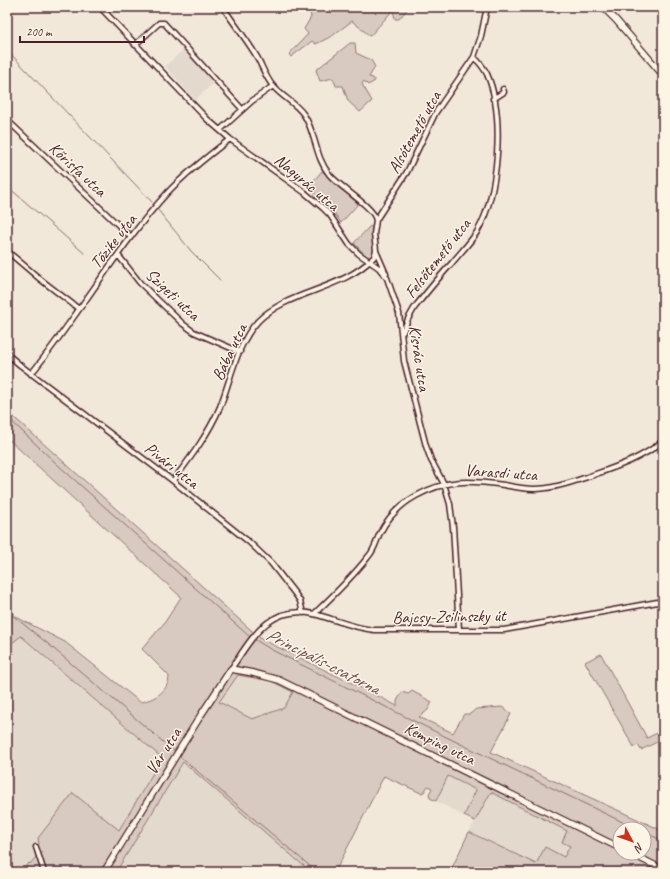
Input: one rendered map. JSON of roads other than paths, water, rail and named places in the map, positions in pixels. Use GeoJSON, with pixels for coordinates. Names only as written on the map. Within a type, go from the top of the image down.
{"type":"FeatureCollection","features":[{"type":"Feature","properties":{"kind":"main road"},"geometry":{"type":"LineString","coordinates":[[603,7],[663,75]]}},
{"type":"Feature","properties":{"kind":"main road","name":"Kemping utca"},"geometry":{"type":"LineString","coordinates":[[231,670],[270,678],[292,686],[612,844]]}},
{"type":"Feature","properties":{"kind":"main road","name":"Vár utca"},"geometry":{"type":"LineString","coordinates":[[104,872],[231,670]]}},
{"type":"Feature","properties":{"kind":"main road"},"geometry":{"type":"LineString","coordinates":[[646,861],[663,872]]}},
{"type":"Feature","properties":{"kind":"street","name":"Nagyrác utca"},"geometry":{"type":"LineString","coordinates":[[100,7],[197,109],[220,130],[304,192],[323,208],[349,244],[369,262]]}},
{"type":"Feature","properties":{"kind":"street"},"geometry":{"type":"LineString","coordinates":[[223,7],[256,56],[273,86],[305,116],[321,162],[329,174],[372,211],[376,220],[374,234],[376,250],[387,278]]}},
{"type":"Feature","properties":{"kind":"street","name":"Alsótemető utca"},"geometry":{"type":"LineString","coordinates":[[376,220],[407,172],[436,112],[474,57],[481,36],[487,7]]}},
{"type":"Feature","properties":{"kind":"street"},"geometry":{"type":"LineString","coordinates":[[136,45],[158,23],[164,23],[242,109]]}},
{"type":"Feature","properties":{"kind":"street","name":"Felsőtemető utca"},"geometry":{"type":"LineString","coordinates":[[402,335],[408,319],[415,307],[474,236],[485,215],[491,197],[496,161],[497,136],[493,99],[486,74],[474,57]]}},
{"type":"Feature","properties":{"kind":"street"},"geometry":{"type":"LineString","coordinates":[[220,130],[242,109],[273,86]]}},
{"type":"Feature","properties":{"kind":"street"},"geometry":{"type":"LineString","coordinates":[[493,99],[504,92],[503,89]]}},
{"type":"Feature","properties":{"kind":"street","name":"Kőrisfa utca"},"geometry":{"type":"LineString","coordinates":[[7,120],[131,237]]}},
{"type":"Feature","properties":{"kind":"street","name":"Tőzike utca"},"geometry":{"type":"LineString","coordinates":[[31,374],[62,335],[131,237],[176,184],[230,138]]}},
{"type":"Feature","properties":{"kind":"street"},"geometry":{"type":"LineString","coordinates":[[369,262],[374,257],[376,250]]}},
{"type":"Feature","properties":{"kind":"street"},"geometry":{"type":"LineString","coordinates":[[7,252],[79,309]]}},
{"type":"Feature","properties":{"kind":"street","name":"Szigeti utca"},"geometry":{"type":"LineString","coordinates":[[118,255],[136,278],[178,320],[194,332],[240,352]]}},
{"type":"Feature","properties":{"kind":"street","name":"Kisrác utca"},"geometry":{"type":"LineString","coordinates":[[369,262],[379,268],[387,278],[399,313],[404,361],[426,446],[431,460],[444,484],[449,499],[453,527],[459,630]]}},
{"type":"Feature","properties":{"kind":"street","name":"Bába utca"},"geometry":{"type":"LineString","coordinates":[[173,481],[206,436],[220,407],[246,337],[253,326],[271,311],[288,302],[347,278],[369,262]]}},
{"type":"Feature","properties":{"kind":"street","name":"Pivári utca"},"geometry":{"type":"LineString","coordinates":[[7,354],[238,532],[263,555],[296,594],[300,601],[303,613]]}},
{"type":"Feature","properties":{"kind":"street","name":"Varasdi utca"},"geometry":{"type":"LineString","coordinates":[[314,614],[368,557],[384,526],[394,512],[414,497],[444,484],[468,482],[531,489],[551,487],[576,481],[631,461],[652,449],[663,440]]}},
{"type":"Feature","properties":{"kind":"street","name":"Bajcsy-Zsilinszky út"},"geometry":{"type":"LineString","coordinates":[[247,645],[255,633],[266,623],[277,616],[289,614],[314,614],[356,628],[374,630],[504,630],[663,602]]}},
{"type":"Feature","properties":{"kind":"street","name":"Vár utca"},"geometry":{"type":"LineString","coordinates":[[231,670],[247,645]]}},
{"type":"Feature","properties":{"kind":"street"},"geometry":{"type":"LineString","coordinates":[[36,847],[44,872]]}},
{"type":"Feature","properties":{"kind":"waterway"},"geometry":{"type":"LineString","coordinates":[[7,50],[152,202]]}},
{"type":"Feature","properties":{"kind":"waterway"},"geometry":{"type":"LineString","coordinates":[[7,186],[84,253]]}},
{"type":"Feature","properties":{"kind":"waterway"},"geometry":{"type":"LineString","coordinates":[[158,210],[191,251],[220,280]]}},
{"type":"Feature","properties":{"kind":"waterway","name":"Principális-csatorna"},"geometry":{"type":"LineString","coordinates":[[7,417],[58,465],[251,638]]}},
{"type":"Feature","properties":{"kind":"waterway"},"geometry":{"type":"LineString","coordinates":[[7,611],[47,643],[175,752]]}},
{"type":"Feature","properties":{"kind":"waterway","name":"Principális-csatorna"},"geometry":{"type":"LineString","coordinates":[[254,639],[270,649],[438,733],[620,821]]}},
{"type":"Feature","properties":{"kind":"waterway"},"geometry":{"type":"LineString","coordinates":[[178,755],[317,872]]}},
{"type":"Feature","properties":{"kind":"waterway","name":"Principális-csatorna"},"geometry":{"type":"LineString","coordinates":[[652,836],[663,841]]}}]}
